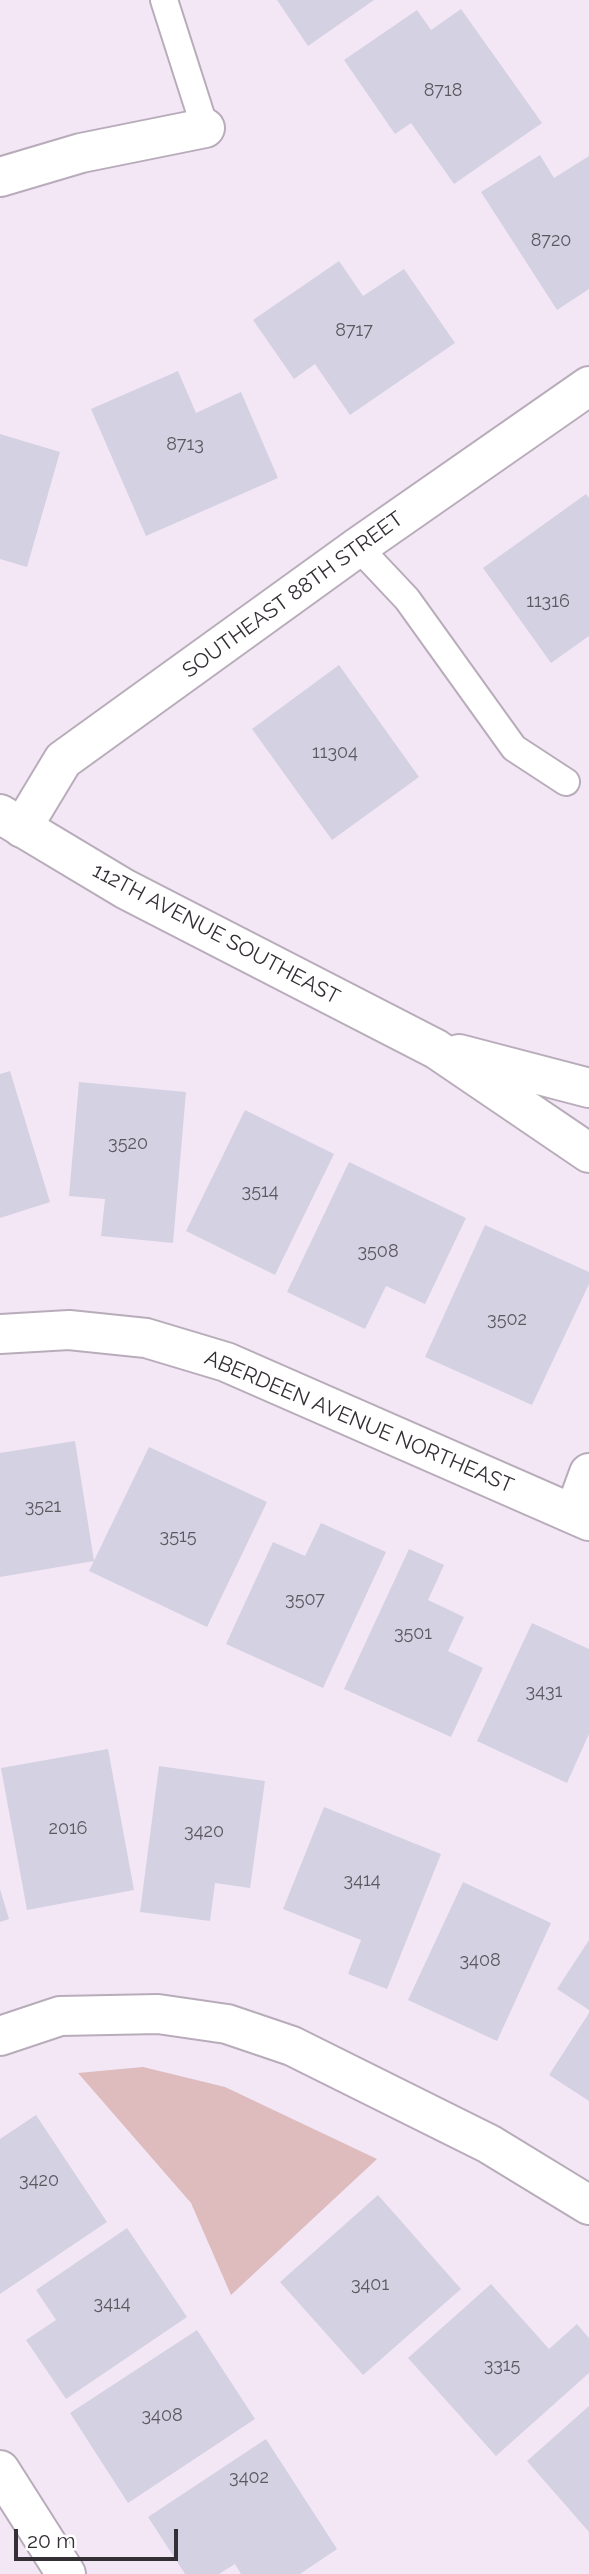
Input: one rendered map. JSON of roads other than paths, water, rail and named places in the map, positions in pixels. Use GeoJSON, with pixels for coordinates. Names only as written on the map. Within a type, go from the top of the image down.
{"type":"FeatureCollection","features":[{"type":"Feature","properties":{"kind":"street"},"geometry":{"type":"LineString","coordinates":[[0,177],[81,153],[205,128]]}},
{"type":"Feature","properties":{"kind":"street","name":"SOUTHEAST 88TH STREET"},"geometry":{"type":"LineString","coordinates":[[7,829],[63,760],[358,547],[589,386]]}},
{"type":"Feature","properties":{"kind":"street","name":"112TH AVENUE SOUTHEAST"},"geometry":{"type":"LineString","coordinates":[[7,829],[436,1049],[589,1153]]}},
{"type":"Feature","properties":{"kind":"street","name":"112TH AVENUE SOUTHEAST"},"geometry":{"type":"LineString","coordinates":[[436,1049],[589,1088]]}},
{"type":"Feature","properties":{"kind":"street","name":"ABERDEEN AVENUE NORTHEAST"},"geometry":{"type":"LineString","coordinates":[[0,1334],[69,1330],[146,1338],[226,1362],[581,1517]]}},
{"type":"Feature","properties":{"kind":"street"},"geometry":{"type":"LineString","coordinates":[[581,1517],[589,1473]]}},
{"type":"Feature","properties":{"kind":"street"},"geometry":{"type":"LineString","coordinates":[[0,2036],[60,2017],[158,2014],[227,2024],[292,2046],[489,2144],[589,2205]]}},
{"type":"Feature","properties":{"kind":"street"},"geometry":{"type":"LineString","coordinates":[[0,2470],[66,2574]]}},
{"type":"Feature","properties":{"kind":"lane"},"geometry":{"type":"LineString","coordinates":[[164,0],[205,128]]}},
{"type":"Feature","properties":{"kind":"lane"},"geometry":{"type":"LineString","coordinates":[[358,547],[407,599],[514,748],[566,782]]}}]}
